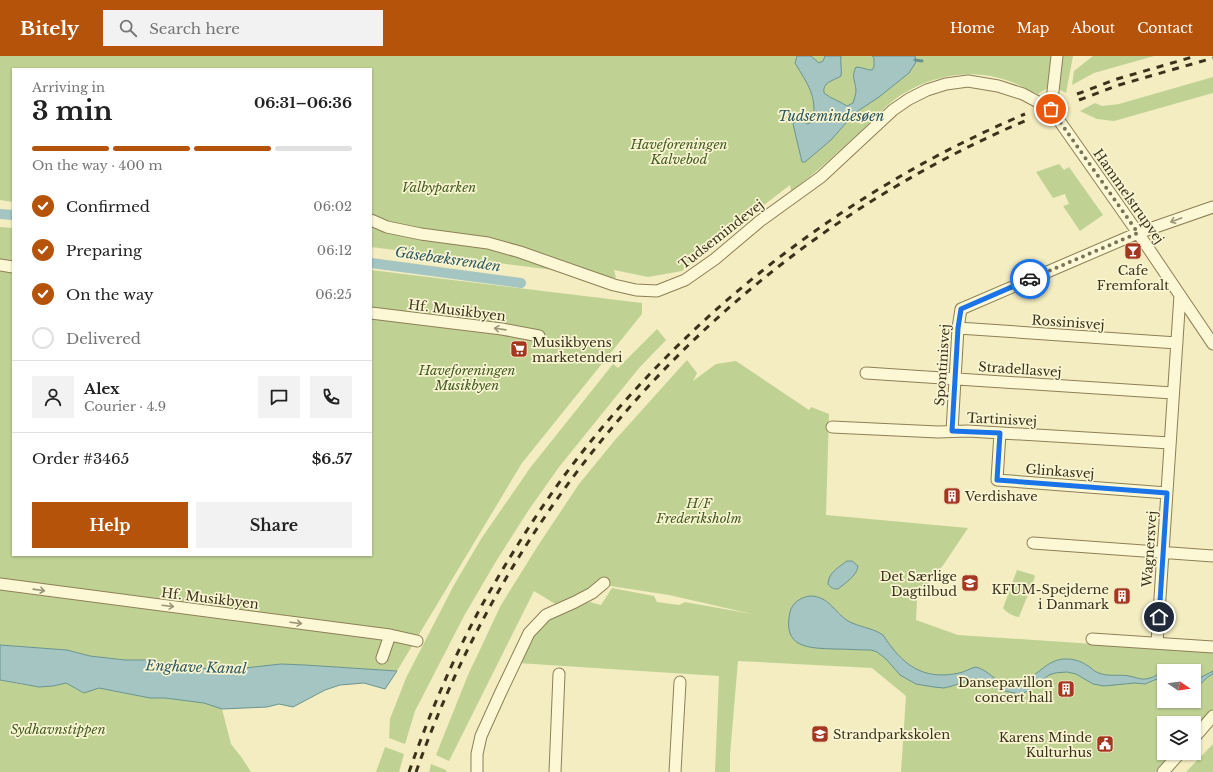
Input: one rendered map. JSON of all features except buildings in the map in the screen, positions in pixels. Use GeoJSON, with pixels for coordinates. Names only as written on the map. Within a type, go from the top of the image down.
{"type":"FeatureCollection","features":[{"type":"Feature","properties":{"kind":"street"},"geometry":{"type":"LineString","coordinates":[[1051,109],[1057,56]]}},
{"type":"Feature","properties":{"kind":"street","name":"Tudsemindevej"},"geometry":{"type":"LineString","coordinates":[[372,220],[387,227],[421,234],[488,243],[520,252],[614,285],[636,290],[657,291],[685,280],[715,259],[760,221],[821,177],[893,110],[908,99],[927,90],[946,84],[968,81],[998,86],[1023,94],[1051,109]]}},
{"type":"Feature","properties":{"kind":"street","name":"Hammelstrupvej"},"geometry":{"type":"LineString","coordinates":[[1051,109],[1138,233],[1213,344]]}},
{"type":"Feature","properties":{"kind":"street","name":"Spontinisvej"},"geometry":{"type":"LineString","coordinates":[[952,431],[954,379],[961,309],[1138,233],[1213,206]]}},
{"type":"Feature","properties":{"kind":"street"},"geometry":{"type":"LineString","coordinates":[[0,266],[12,267]]}},
{"type":"Feature","properties":{"kind":"street","name":"Wagnersvej"},"geometry":{"type":"LineString","coordinates":[[1157,643],[1180,295]]}},
{"type":"Feature","properties":{"kind":"street","name":"Hf. Musikbyen"},"geometry":{"type":"LineString","coordinates":[[372,313],[502,329],[539,336]]}},
{"type":"Feature","properties":{"kind":"street","name":"Rossinisvej"},"geometry":{"type":"LineString","coordinates":[[958,328],[1176,343]]}},
{"type":"Feature","properties":{"kind":"street","name":"Stradellasvej"},"geometry":{"type":"LineString","coordinates":[[866,373],[1173,393]]}},
{"type":"Feature","properties":{"kind":"street","name":"Tartinisvej"},"geometry":{"type":"LineString","coordinates":[[832,427],[938,432],[952,431],[1000,433],[1170,443]]}},
{"type":"Feature","properties":{"kind":"street","name":"Glinkasvej"},"geometry":{"type":"LineString","coordinates":[[1000,433],[997,480],[1167,493]]}},
{"type":"Feature","properties":{"kind":"street"},"geometry":{"type":"LineString","coordinates":[[1033,543],[1213,556]]}},
{"type":"Feature","properties":{"kind":"street"},"geometry":{"type":"LineString","coordinates":[[477,772],[477,754],[481,736],[529,633],[546,615],[586,596],[604,583]]}},
{"type":"Feature","properties":{"kind":"street","name":"Hf. Musikbyen"},"geometry":{"type":"LineString","coordinates":[[0,584],[390,635],[417,641]]}},
{"type":"Feature","properties":{"kind":"street"},"geometry":{"type":"LineString","coordinates":[[382,658],[390,635]]}},
{"type":"Feature","properties":{"kind":"street"},"geometry":{"type":"LineString","coordinates":[[1092,639],[1213,647]]}},
{"type":"Feature","properties":{"kind":"street"},"geometry":{"type":"LineString","coordinates":[[555,772],[559,674]]}},
{"type":"Feature","properties":{"kind":"street"},"geometry":{"type":"LineString","coordinates":[[674,772],[680,682]]}},
{"type":"Feature","properties":{"kind":"street"},"geometry":{"type":"LineString","coordinates":[[1201,730],[1213,716]]}},
{"type":"Feature","properties":{"kind":"street"},"geometry":{"type":"LineString","coordinates":[[1163,772],[1174,760]]}},
{"type":"Feature","properties":{"kind":"green space"},"geometry":{"type":"Polygon","coordinates":[[[0,56],[1073,56],[1066,93],[1052,88],[1041,91],[1038,94],[1006,80],[995,77],[969,74],[955,75],[929,81],[917,86],[894,100],[881,111],[818,170],[791,191],[790,185],[708,248],[682,271],[648,277],[614,270],[616,278],[372,247],[372,68],[12,68],[12,202],[0,200],[0,56]]]}},
{"type":"Feature","properties":{"kind":"green space"},"geometry":{"type":"Polygon","coordinates":[[[1093,56],[1154,56],[1094,73],[1072,85],[1074,71],[1093,56]]]}},
{"type":"Feature","properties":{"kind":"green space"},"geometry":{"type":"Polygon","coordinates":[[[1213,77],[1213,93],[1114,121],[1097,119],[1080,111],[1095,103],[1102,106],[1119,104],[1213,77]]]}},
{"type":"Feature","properties":{"kind":"green space"},"geometry":{"type":"Polygon","coordinates":[[[1059,164],[1064,170],[1069,167],[1103,215],[1080,231],[1063,206],[1069,204],[1065,194],[1053,198],[1036,172],[1059,164]]]}},
{"type":"Feature","properties":{"kind":"green space","name":"Haveforeningen Musikbyen"},"geometry":{"type":"Polygon","coordinates":[[[0,227],[12,228],[12,556],[372,556],[372,270],[642,303],[642,314],[522,463],[397,671],[281,664],[236,669],[193,668],[147,660],[125,660],[90,656],[67,650],[0,645],[0,227]]]}},
{"type":"Feature","properties":{"kind":"green space"},"geometry":{"type":"Polygon","coordinates":[[[657,329],[666,340],[639,368],[559,467],[528,511],[495,563],[464,616],[415,711],[405,744],[389,738],[390,719],[406,678],[454,585],[481,539],[530,468],[613,364],[618,368],[657,329]]]}},
{"type":"Feature","properties":{"kind":"green space","name":"H/F Frederiksholm"},"geometry":{"type":"Polygon","coordinates":[[[687,360],[697,373],[693,381],[716,364],[736,361],[809,410],[811,407],[829,414],[826,515],[968,528],[944,564],[917,600],[916,620],[958,635],[1213,652],[1213,711],[1201,724],[1201,716],[1157,716],[1157,760],[1167,760],[1156,772],[901,772],[906,696],[872,668],[738,661],[730,755],[730,772],[715,772],[719,676],[517,663],[537,630],[551,617],[580,606],[557,605],[534,591],[449,761],[436,755],[468,675],[501,605],[579,484],[615,440],[687,360]],[[604,585],[586,604],[590,602],[601,605],[612,588],[654,596],[657,602],[679,605],[685,602],[752,614],[669,595],[604,585]]]}},
{"type":"Feature","properties":{"kind":"green space"},"geometry":{"type":"Polygon","coordinates":[[[1017,570],[1034,575],[1035,577],[1019,617],[1010,614],[1003,608],[1017,570]]]}},
{"type":"Feature","properties":{"kind":"green space","name":"Sydhavnstippen"},"geometry":{"type":"Polygon","coordinates":[[[0,680],[33,686],[48,686],[66,683],[84,693],[99,688],[150,698],[165,698],[204,703],[222,709],[231,744],[251,772],[0,772],[0,680]]]}},
{"type":"Feature","properties":{"kind":"green space"},"geometry":{"type":"Polygon","coordinates":[[[1213,744],[1213,772],[1186,772],[1198,760],[1201,760],[1201,756],[1213,744]]]}},
{"type":"Feature","properties":{"kind":"green space"},"geometry":{"type":"Polygon","coordinates":[[[385,747],[404,754],[399,772],[376,772],[385,747]]]}},
{"type":"Feature","properties":{"kind":"green space"},"geometry":{"type":"Polygon","coordinates":[[[431,764],[446,770],[447,772],[429,772],[431,764]]]}},
{"type":"Feature","properties":{"kind":"water","name":"Tudsemindesøen"},"geometry":{"type":"Polygon","coordinates":[[[797,56],[811,56],[819,63],[823,61],[825,56],[841,56],[841,76],[826,84],[824,93],[847,106],[853,103],[855,95],[856,90],[854,76],[856,67],[872,70],[874,67],[874,58],[872,56],[915,56],[916,62],[909,73],[879,97],[855,113],[831,140],[805,162],[802,162],[793,124],[795,121],[800,119],[807,124],[813,122],[814,104],[804,78],[795,63],[797,56]]]}},
{"type":"Feature","properties":{"kind":"water"},"geometry":{"type":"Polygon","coordinates":[[[847,561],[852,561],[858,566],[857,570],[850,579],[838,589],[832,588],[828,584],[828,580],[834,571],[847,561]]]}},
{"type":"Feature","properties":{"kind":"water"},"geometry":{"type":"Polygon","coordinates":[[[810,596],[822,599],[831,605],[848,621],[883,635],[898,654],[914,668],[934,675],[959,673],[976,667],[984,670],[1001,683],[1014,685],[1029,678],[1050,663],[1066,659],[1079,661],[1097,672],[1106,675],[1125,675],[1147,679],[1157,674],[1157,679],[1145,684],[1135,683],[1104,686],[1093,684],[1076,674],[1067,672],[1055,673],[1049,675],[1032,689],[1019,694],[1000,690],[992,687],[985,681],[976,679],[944,688],[916,684],[900,675],[886,659],[877,652],[871,650],[815,648],[799,644],[790,633],[790,612],[797,601],[810,596]]]}},
{"type":"Feature","properties":{"kind":"water"},"geometry":{"type":"Polygon","coordinates":[[[0,645],[67,650],[90,656],[125,660],[147,660],[193,668],[236,669],[281,664],[397,671],[385,689],[364,683],[340,685],[325,690],[293,707],[279,704],[267,707],[222,709],[204,703],[165,698],[150,698],[99,688],[84,693],[66,683],[39,687],[0,680],[0,645]]]}},
{"type":"Feature","properties":{"kind":"water"},"geometry":{"type":"Polygon","coordinates":[[[1213,671],[1213,674],[1201,683],[1201,677],[1213,671]]]}},
{"type":"Feature","properties":{"kind":"waterway"},"geometry":{"type":"LineString","coordinates":[[915,60],[922,61]]}},
{"type":"Feature","properties":{"kind":"waterway","name":"Gåsebæksrenden"},"geometry":{"type":"LineString","coordinates":[[0,214],[12,215]]}},
{"type":"Feature","properties":{"kind":"waterway","name":"Gåsebæksrenden"},"geometry":{"type":"LineString","coordinates":[[372,263],[521,283]]}},
{"type":"Feature","properties":{"kind":"railway"},"geometry":{"type":"LineString","coordinates":[[1077,94],[1117,79],[1196,56]]}},
{"type":"Feature","properties":{"kind":"railway"},"geometry":{"type":"LineString","coordinates":[[1079,100],[1119,85],[1213,58]]}},
{"type":"Feature","properties":{"kind":"railway"},"geometry":{"type":"LineString","coordinates":[[409,772],[433,708],[451,666],[482,605],[511,556],[542,507],[564,476],[610,418],[660,363],[714,312],[770,264],[830,220],[893,181],[958,145],[1025,114]]}},
{"type":"Feature","properties":{"kind":"railway"},"geometry":{"type":"LineString","coordinates":[[416,772],[460,665],[515,563],[579,469],[653,382],[735,302],[825,232],[923,171],[1027,120]]}},
{"type":"Feature","properties":{"kind":"way so far"},"geometry":{"type":"LineString","coordinates":[[1030,279],[1138,233],[1051,109]]}},
{"type":"Feature","properties":{"kind":"place","name":"Cafe Fremforalt"},"geometry":{"type":"Point","coordinates":[1133,251]}},
{"type":"Feature","properties":{"kind":"place","name":"Musikbyens marketenderi"},"geometry":{"type":"Point","coordinates":[519,349]}},
{"type":"Feature","properties":{"kind":"place","name":"Verdishave"},"geometry":{"type":"Point","coordinates":[952,496]}},
{"type":"Feature","properties":{"kind":"place","name":"Det Særlige Dagtilbud"},"geometry":{"type":"Point","coordinates":[970,583]}},
{"type":"Feature","properties":{"kind":"place","name":"KFUM-Spejderne i Danmark"},"geometry":{"type":"Point","coordinates":[1122,596]}},
{"type":"Feature","properties":{"kind":"place","name":"Dansepavillon concert hall"},"geometry":{"type":"Point","coordinates":[1066,689]}},
{"type":"Feature","properties":{"kind":"place","name":"Strandparkskolen"},"geometry":{"type":"Point","coordinates":[820,734]}},
{"type":"Feature","properties":{"kind":"place","name":"Karens Minde Kulturhus"},"geometry":{"type":"Point","coordinates":[1105,744]}},
{"type":"Feature","properties":{"kind":"route"},"geometry":{"type":"LineString","coordinates":[[1030,279],[961,309],[954,379],[952,431],[1000,433],[997,480],[1167,493],[1159,617]]}},
{"type":"Feature","properties":{"kind":"park label","name":"Haveforeningen Kalvebod"},"geometry":{"type":"Point","coordinates":[679,152]}},
{"type":"Feature","properties":{"kind":"park label","name":"Valbyparken"},"geometry":{"type":"Point","coordinates":[439,187]}},
{"type":"Feature","properties":{"kind":"water label","name":"Enghave Kanal"},"geometry":{"type":"Point","coordinates":[196,667]}}]}
